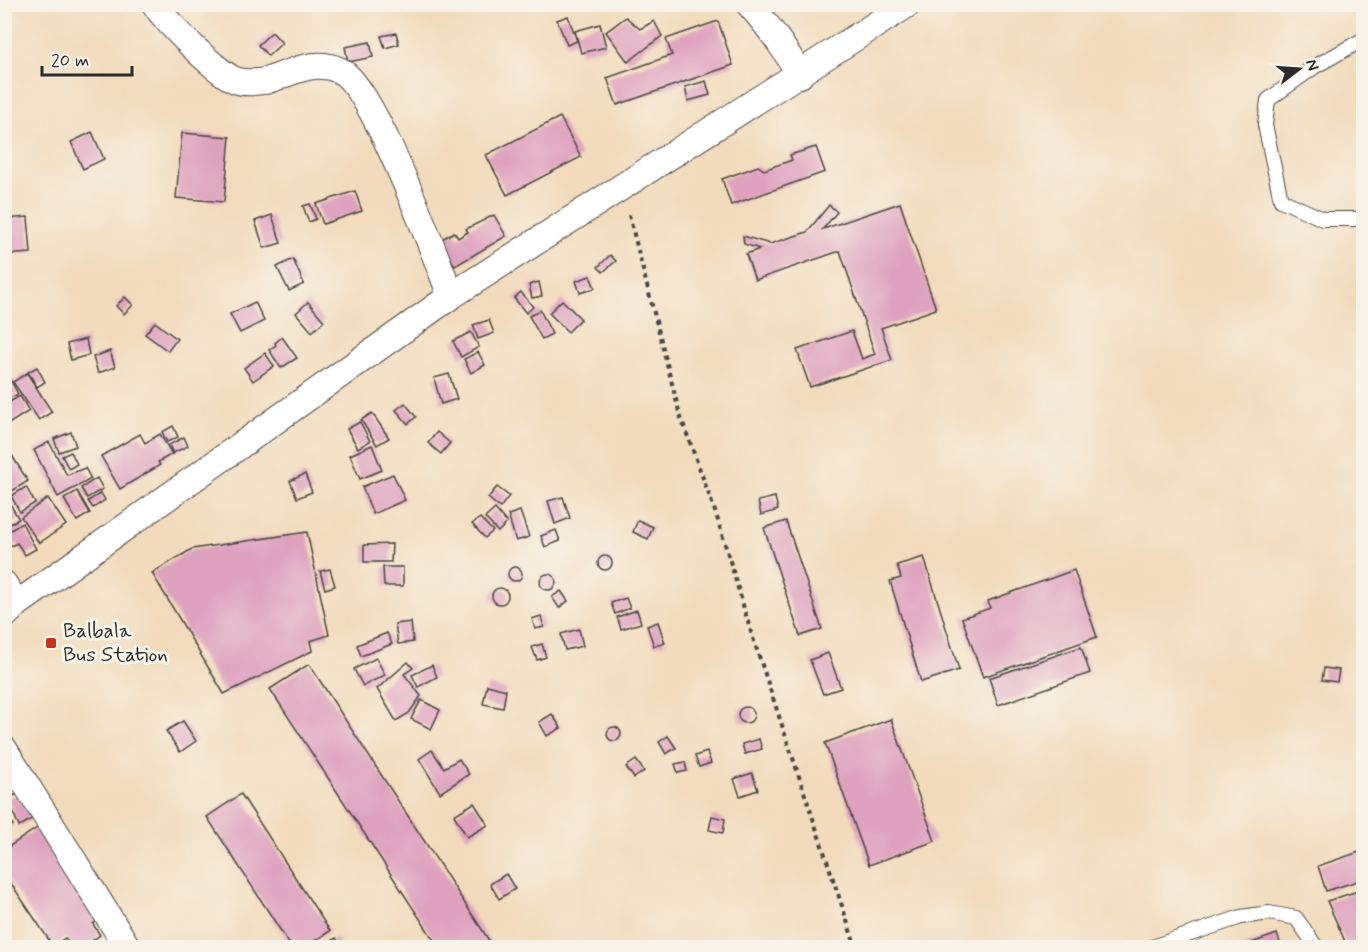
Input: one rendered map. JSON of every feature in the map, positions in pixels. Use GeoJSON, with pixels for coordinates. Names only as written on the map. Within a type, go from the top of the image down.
{"type":"FeatureCollection","features":[{"type":"Feature","properties":{"kind":"street"},"geometry":{"type":"LineString","coordinates":[[155,4],[216,69],[238,81],[263,81],[315,64],[340,70],[361,91],[383,130],[451,296]]}},
{"type":"Feature","properties":{"kind":"street"},"geometry":{"type":"LineString","coordinates":[[749,4],[785,49],[800,75]]}},
{"type":"Feature","properties":{"kind":"street"},"geometry":{"type":"LineString","coordinates":[[9,602],[451,296],[908,4]]}},
{"type":"Feature","properties":{"kind":"street"},"geometry":{"type":"LineString","coordinates":[[4,749],[128,948]]}},
{"type":"Feature","properties":{"kind":"lane"},"geometry":{"type":"LineString","coordinates":[[1364,39],[1314,67],[1268,100],[1264,125],[1281,200],[1323,219],[1364,219]]}},
{"type":"Feature","properties":{"kind":"lane"},"geometry":{"type":"LineString","coordinates":[[1149,948],[1241,917],[1269,914],[1296,918],[1317,948]]}},
{"type":"Feature","properties":{"kind":"path"},"geometry":{"type":"LineString","coordinates":[[622,188],[680,415],[716,514],[751,632],[856,948]]}},
{"type":"Feature","properties":{"kind":"building"},"geometry":{"type":"Polygon","coordinates":[[[568,16],[577,41],[567,45],[557,20],[568,16]]]}},
{"type":"Feature","properties":{"kind":"building"},"geometry":{"type":"Polygon","coordinates":[[[626,17],[640,29],[654,21],[662,36],[628,62],[606,32],[626,17]]]}},
{"type":"Feature","properties":{"kind":"building"},"geometry":{"type":"Polygon","coordinates":[[[718,21],[733,65],[617,105],[607,78],[672,55],[666,39],[718,21]]]}},
{"type":"Feature","properties":{"kind":"building"},"geometry":{"type":"Polygon","coordinates":[[[600,24],[606,47],[581,53],[575,31],[600,24]]]}},
{"type":"Feature","properties":{"kind":"building"},"geometry":{"type":"Polygon","coordinates":[[[272,32],[282,43],[268,56],[258,45],[272,32]]]}},
{"type":"Feature","properties":{"kind":"building"},"geometry":{"type":"Polygon","coordinates":[[[396,33],[399,44],[385,48],[381,36],[396,33]]]}},
{"type":"Feature","properties":{"kind":"building"},"geometry":{"type":"Polygon","coordinates":[[[370,42],[373,57],[348,62],[345,47],[370,42]]]}},
{"type":"Feature","properties":{"kind":"building"},"geometry":{"type":"Polygon","coordinates":[[[706,81],[710,95],[688,101],[685,87],[706,81]]]}},
{"type":"Feature","properties":{"kind":"building"},"geometry":{"type":"Polygon","coordinates":[[[560,117],[581,157],[507,195],[486,155],[560,117]]]}},
{"type":"Feature","properties":{"kind":"building"},"geometry":{"type":"Polygon","coordinates":[[[92,132],[104,159],[83,169],[71,142],[92,132]]]}},
{"type":"Feature","properties":{"kind":"building"},"geometry":{"type":"Polygon","coordinates":[[[182,133],[230,137],[224,202],[176,198],[182,133]]]}},
{"type":"Feature","properties":{"kind":"building"},"geometry":{"type":"Polygon","coordinates":[[[816,147],[825,172],[731,205],[722,179],[758,166],[764,170],[792,160],[790,155],[816,147]]]}},
{"type":"Feature","properties":{"kind":"building"},"geometry":{"type":"Polygon","coordinates":[[[355,191],[362,211],[323,224],[316,204],[355,191]]]}},
{"type":"Feature","properties":{"kind":"building"},"geometry":{"type":"Polygon","coordinates":[[[900,203],[936,309],[881,328],[892,360],[810,387],[797,350],[852,331],[862,359],[875,354],[840,251],[755,280],[746,254],[760,249],[744,244],[743,236],[770,244],[807,232],[829,205],[837,212],[823,229],[900,203]]]}},
{"type":"Feature","properties":{"kind":"building"},"geometry":{"type":"Polygon","coordinates":[[[310,204],[316,219],[309,222],[303,206],[310,204]]]}},
{"type":"Feature","properties":{"kind":"building"},"geometry":{"type":"Polygon","coordinates":[[[272,215],[281,243],[264,248],[255,221],[272,215]]]}},
{"type":"Feature","properties":{"kind":"building"},"geometry":{"type":"Polygon","coordinates":[[[494,215],[506,236],[455,266],[440,240],[454,232],[458,238],[468,232],[466,229],[494,215]]]}},
{"type":"Feature","properties":{"kind":"building"},"geometry":{"type":"Polygon","coordinates":[[[28,217],[31,253],[4,255],[4,219],[28,217]]]}},
{"type":"Feature","properties":{"kind":"building"},"geometry":{"type":"Polygon","coordinates":[[[610,255],[616,261],[603,272],[598,267],[610,255]]]}},
{"type":"Feature","properties":{"kind":"building"},"geometry":{"type":"Polygon","coordinates":[[[293,259],[304,284],[289,291],[277,267],[293,259]]]}},
{"type":"Feature","properties":{"kind":"building"},"geometry":{"type":"Polygon","coordinates":[[[590,276],[595,288],[580,293],[576,281],[590,276]]]}},
{"type":"Feature","properties":{"kind":"building"},"geometry":{"type":"Polygon","coordinates":[[[539,282],[542,296],[532,298],[529,285],[539,282]]]}},
{"type":"Feature","properties":{"kind":"building"},"geometry":{"type":"Polygon","coordinates":[[[521,292],[533,307],[526,313],[514,298],[521,292]]]}},
{"type":"Feature","properties":{"kind":"building"},"geometry":{"type":"Polygon","coordinates":[[[125,297],[133,305],[124,314],[116,306],[125,297]]]}},
{"type":"Feature","properties":{"kind":"building"},"geometry":{"type":"Polygon","coordinates":[[[562,300],[581,319],[568,332],[549,313],[562,300]]]}},
{"type":"Feature","properties":{"kind":"building"},"geometry":{"type":"Polygon","coordinates":[[[255,302],[264,321],[240,333],[230,314],[255,302]]]}},
{"type":"Feature","properties":{"kind":"building"},"geometry":{"type":"Polygon","coordinates":[[[308,302],[324,321],[312,332],[296,313],[308,302]]]}},
{"type":"Feature","properties":{"kind":"building"},"geometry":{"type":"Polygon","coordinates":[[[540,310],[552,334],[542,339],[529,316],[540,310]]]}},
{"type":"Feature","properties":{"kind":"building"},"geometry":{"type":"Polygon","coordinates":[[[489,320],[494,333],[478,339],[473,325],[489,320]]]}},
{"type":"Feature","properties":{"kind":"building"},"geometry":{"type":"Polygon","coordinates":[[[155,322],[177,339],[168,351],[145,334],[155,322]]]}},
{"type":"Feature","properties":{"kind":"building"},"geometry":{"type":"Polygon","coordinates":[[[471,332],[479,347],[461,357],[453,341],[471,332]]]}},
{"type":"Feature","properties":{"kind":"building"},"geometry":{"type":"Polygon","coordinates":[[[282,337],[297,358],[281,368],[269,350],[282,337]]]}},
{"type":"Feature","properties":{"kind":"building"},"geometry":{"type":"Polygon","coordinates":[[[86,339],[89,355],[71,360],[67,344],[86,339]]]}},
{"type":"Feature","properties":{"kind":"building"},"geometry":{"type":"Polygon","coordinates":[[[110,351],[115,367],[98,373],[93,357],[110,351]]]}},
{"type":"Feature","properties":{"kind":"building"},"geometry":{"type":"Polygon","coordinates":[[[478,352],[485,365],[471,373],[464,359],[478,352]]]}},
{"type":"Feature","properties":{"kind":"building"},"geometry":{"type":"Polygon","coordinates":[[[265,353],[274,366],[253,381],[244,368],[265,353]]]}},
{"type":"Feature","properties":{"kind":"building"},"geometry":{"type":"Polygon","coordinates":[[[37,367],[45,382],[37,387],[28,372],[37,367]]]}},
{"type":"Feature","properties":{"kind":"building"},"geometry":{"type":"Polygon","coordinates":[[[4,368],[18,394],[4,401],[4,368]]]}},
{"type":"Feature","properties":{"kind":"building"},"geometry":{"type":"Polygon","coordinates":[[[27,373],[52,412],[39,420],[13,382],[27,373]]]}},
{"type":"Feature","properties":{"kind":"building"},"geometry":{"type":"Polygon","coordinates":[[[449,374],[457,399],[441,404],[434,378],[449,374]]]}},
{"type":"Feature","properties":{"kind":"building"},"geometry":{"type":"Polygon","coordinates":[[[20,396],[29,411],[7,425],[4,420],[4,405],[20,396]]]}},
{"type":"Feature","properties":{"kind":"building"},"geometry":{"type":"Polygon","coordinates":[[[405,403],[416,417],[408,424],[396,410],[405,403]]]}},
{"type":"Feature","properties":{"kind":"building"},"geometry":{"type":"Polygon","coordinates":[[[372,413],[389,438],[377,445],[361,420],[372,413]]]}},
{"type":"Feature","properties":{"kind":"building"},"geometry":{"type":"Polygon","coordinates":[[[360,422],[370,441],[358,448],[347,429],[360,422]]]}},
{"type":"Feature","properties":{"kind":"building"},"geometry":{"type":"Polygon","coordinates":[[[173,426],[178,437],[167,442],[162,432],[173,426]]]}},
{"type":"Feature","properties":{"kind":"building"},"geometry":{"type":"Polygon","coordinates":[[[71,432],[76,446],[59,452],[54,439],[71,432]]]}},
{"type":"Feature","properties":{"kind":"building"},"geometry":{"type":"Polygon","coordinates":[[[437,432],[450,443],[441,454],[428,443],[437,432]]]}},
{"type":"Feature","properties":{"kind":"building"},"geometry":{"type":"Polygon","coordinates":[[[140,434],[145,443],[160,434],[172,454],[158,462],[160,465],[120,489],[101,456],[140,434]]]}},
{"type":"Feature","properties":{"kind":"building"},"geometry":{"type":"Polygon","coordinates":[[[184,437],[188,446],[173,453],[169,445],[184,437]]]}},
{"type":"Feature","properties":{"kind":"building"},"geometry":{"type":"Polygon","coordinates":[[[49,442],[67,475],[85,468],[91,479],[58,497],[34,450],[49,442]]]}},
{"type":"Feature","properties":{"kind":"building"},"geometry":{"type":"Polygon","coordinates":[[[4,443],[28,481],[9,493],[4,486],[4,443]]]}},
{"type":"Feature","properties":{"kind":"building"},"geometry":{"type":"Polygon","coordinates":[[[372,445],[382,470],[360,479],[350,455],[372,445]]]}},
{"type":"Feature","properties":{"kind":"building"},"geometry":{"type":"Polygon","coordinates":[[[71,452],[77,464],[69,469],[62,456],[71,452]]]}},
{"type":"Feature","properties":{"kind":"building"},"geometry":{"type":"Polygon","coordinates":[[[305,474],[312,492],[297,498],[290,481],[305,474]]]}},
{"type":"Feature","properties":{"kind":"building"},"geometry":{"type":"Polygon","coordinates":[[[393,474],[405,500],[373,514],[362,487],[393,474]]]}},
{"type":"Feature","properties":{"kind":"building"},"geometry":{"type":"Polygon","coordinates":[[[97,478],[103,489],[87,498],[81,488],[97,478]]]}},
{"type":"Feature","properties":{"kind":"building"},"geometry":{"type":"Polygon","coordinates":[[[26,487],[35,503],[20,512],[11,496],[26,487]]]}},
{"type":"Feature","properties":{"kind":"building"},"geometry":{"type":"Polygon","coordinates":[[[497,487],[509,496],[500,508],[488,498],[497,487]]]}},
{"type":"Feature","properties":{"kind":"building"},"geometry":{"type":"Polygon","coordinates":[[[77,491],[90,513],[77,521],[64,499],[77,491]]]}},
{"type":"Feature","properties":{"kind":"building"},"geometry":{"type":"Polygon","coordinates":[[[101,493],[105,500],[93,508],[88,501],[101,493]]]}},
{"type":"Feature","properties":{"kind":"building"},"geometry":{"type":"Polygon","coordinates":[[[4,494],[19,519],[4,527],[4,494]]]}},
{"type":"Feature","properties":{"kind":"building"},"geometry":{"type":"Polygon","coordinates":[[[563,497],[570,518],[555,524],[548,501],[563,497]]]}},
{"type":"Feature","properties":{"kind":"building"},"geometry":{"type":"Polygon","coordinates":[[[775,497],[778,510],[761,515],[758,501],[775,497]]]}},
{"type":"Feature","properties":{"kind":"building"},"geometry":{"type":"Polygon","coordinates":[[[48,498],[66,525],[39,543],[21,517],[48,498]]]}},
{"type":"Feature","properties":{"kind":"building"},"geometry":{"type":"Polygon","coordinates":[[[495,509],[507,523],[498,532],[485,518],[495,509]]]}},
{"type":"Feature","properties":{"kind":"building"},"geometry":{"type":"Polygon","coordinates":[[[520,511],[529,537],[516,541],[508,515],[520,511]]]}},
{"type":"Feature","properties":{"kind":"building"},"geometry":{"type":"Polygon","coordinates":[[[480,518],[493,531],[485,538],[472,524],[480,518]]]}},
{"type":"Feature","properties":{"kind":"building"},"geometry":{"type":"Polygon","coordinates":[[[638,520],[653,527],[648,539],[633,532],[638,520]]]}},
{"type":"Feature","properties":{"kind":"building"},"geometry":{"type":"Polygon","coordinates":[[[786,521],[822,629],[800,636],[764,528],[786,521]]]}},
{"type":"Feature","properties":{"kind":"building"},"geometry":{"type":"Polygon","coordinates":[[[22,523],[36,549],[25,555],[17,543],[11,546],[4,534],[22,523]]]}},
{"type":"Feature","properties":{"kind":"building"},"geometry":{"type":"Polygon","coordinates":[[[556,530],[560,541],[545,547],[541,536],[556,530]]]}},
{"type":"Feature","properties":{"kind":"building"},"geometry":{"type":"Polygon","coordinates":[[[307,532],[329,635],[310,641],[312,651],[224,694],[152,573],[192,549],[307,532]]]}},
{"type":"Feature","properties":{"kind":"building"},"geometry":{"type":"Polygon","coordinates":[[[392,544],[391,562],[364,562],[364,545],[392,544]]]}},
{"type":"Feature","properties":{"kind":"building"},"geometry":{"type":"Polygon","coordinates":[[[605,556],[610,558],[612,563],[610,568],[605,570],[600,568],[598,563],[600,558],[605,556]]]}},
{"type":"Feature","properties":{"kind":"building"},"geometry":{"type":"Polygon","coordinates":[[[924,557],[959,670],[921,682],[890,581],[901,578],[897,565],[924,557]]]}},
{"type":"Feature","properties":{"kind":"building"},"geometry":{"type":"Polygon","coordinates":[[[383,567],[403,567],[403,586],[384,586],[383,567]]]}},
{"type":"Feature","properties":{"kind":"building"},"geometry":{"type":"Polygon","coordinates":[[[515,567],[520,569],[522,574],[520,579],[515,581],[510,579],[508,574],[510,569],[515,567]]]}},
{"type":"Feature","properties":{"kind":"building"},"geometry":{"type":"Polygon","coordinates":[[[330,569],[335,586],[325,589],[320,571],[330,569]]]}},
{"type":"Feature","properties":{"kind":"building"},"geometry":{"type":"Polygon","coordinates":[[[1074,570],[1097,637],[983,677],[962,618],[990,608],[988,601],[1074,570]]]}},
{"type":"Feature","properties":{"kind":"building"},"geometry":{"type":"Polygon","coordinates":[[[545,574],[551,574],[556,582],[554,588],[545,590],[540,585],[540,579],[545,574]]]}},
{"type":"Feature","properties":{"kind":"building"},"geometry":{"type":"Polygon","coordinates":[[[500,588],[506,590],[508,596],[506,602],[500,604],[494,602],[492,596],[494,590],[500,588]]]}},
{"type":"Feature","properties":{"kind":"building"},"geometry":{"type":"Polygon","coordinates":[[[561,591],[568,601],[559,608],[552,597],[561,591]]]}},
{"type":"Feature","properties":{"kind":"building"},"geometry":{"type":"Polygon","coordinates":[[[626,598],[630,608],[615,614],[611,603],[626,598]]]}},
{"type":"Feature","properties":{"kind":"building"},"geometry":{"type":"Polygon","coordinates":[[[637,610],[641,623],[621,629],[617,617],[637,610]]]}},
{"type":"Feature","properties":{"kind":"building"},"geometry":{"type":"Polygon","coordinates":[[[541,616],[544,627],[535,629],[532,619],[541,616]]]}},
{"type":"Feature","properties":{"kind":"building"},"geometry":{"type":"Polygon","coordinates":[[[411,622],[413,642],[398,644],[395,624],[411,622]]]}},
{"type":"Feature","properties":{"kind":"building"},"geometry":{"type":"Polygon","coordinates":[[[658,622],[665,643],[654,646],[647,626],[658,622]]]}},
{"type":"Feature","properties":{"kind":"building"},"geometry":{"type":"Polygon","coordinates":[[[579,629],[583,646],[565,650],[561,634],[579,629]]]}},
{"type":"Feature","properties":{"kind":"building"},"geometry":{"type":"Polygon","coordinates":[[[387,633],[392,644],[361,656],[357,645],[387,633]]]}},
{"type":"Feature","properties":{"kind":"building"},"geometry":{"type":"Polygon","coordinates":[[[542,644],[546,657],[537,660],[532,647],[542,644]]]}},
{"type":"Feature","properties":{"kind":"building"},"geometry":{"type":"Polygon","coordinates":[[[1081,647],[1090,673],[998,705],[989,678],[1081,647]]]}},
{"type":"Feature","properties":{"kind":"building"},"geometry":{"type":"Polygon","coordinates":[[[828,653],[841,688],[823,694],[810,660],[828,653]]]}},
{"type":"Feature","properties":{"kind":"building"},"geometry":{"type":"Polygon","coordinates":[[[376,658],[385,675],[363,686],[354,669],[376,658]]]}},
{"type":"Feature","properties":{"kind":"building"},"geometry":{"type":"Polygon","coordinates":[[[408,662],[413,668],[404,674],[421,696],[409,713],[396,721],[377,689],[408,662]]]}},
{"type":"Feature","properties":{"kind":"building"},"geometry":{"type":"Polygon","coordinates":[[[309,664],[494,948],[439,948],[270,689],[309,664]]]}},
{"type":"Feature","properties":{"kind":"building"},"geometry":{"type":"Polygon","coordinates":[[[432,665],[437,677],[418,687],[412,675],[432,665]]]}},
{"type":"Feature","properties":{"kind":"building"},"geometry":{"type":"Polygon","coordinates":[[[1324,668],[1339,670],[1337,682],[1322,680],[1324,668]]]}},
{"type":"Feature","properties":{"kind":"building"},"geometry":{"type":"Polygon","coordinates":[[[487,685],[506,690],[503,708],[483,704],[487,685]]]}},
{"type":"Feature","properties":{"kind":"building"},"geometry":{"type":"Polygon","coordinates":[[[421,700],[440,710],[431,729],[411,719],[421,700]]]}},
{"type":"Feature","properties":{"kind":"building"},"geometry":{"type":"Polygon","coordinates":[[[746,707],[752,709],[754,715],[752,721],[746,723],[740,721],[738,715],[740,709],[746,707]]]}},
{"type":"Feature","properties":{"kind":"building"},"geometry":{"type":"Polygon","coordinates":[[[552,714],[561,728],[547,736],[539,722],[552,714]]]}},
{"type":"Feature","properties":{"kind":"building"},"geometry":{"type":"Polygon","coordinates":[[[891,719],[935,841],[869,865],[825,743],[891,719]]]}},
{"type":"Feature","properties":{"kind":"building"},"geometry":{"type":"Polygon","coordinates":[[[183,721],[196,741],[180,752],[166,731],[183,721]]]}},
{"type":"Feature","properties":{"kind":"building"},"geometry":{"type":"Polygon","coordinates":[[[614,727],[619,729],[621,734],[619,739],[614,741],[609,739],[607,734],[609,729],[614,727]]]}},
{"type":"Feature","properties":{"kind":"building"},"geometry":{"type":"Polygon","coordinates":[[[668,736],[676,748],[666,754],[659,742],[668,736]]]}},
{"type":"Feature","properties":{"kind":"building"},"geometry":{"type":"Polygon","coordinates":[[[759,739],[762,749],[745,754],[742,744],[759,739]]]}},
{"type":"Feature","properties":{"kind":"building"},"geometry":{"type":"Polygon","coordinates":[[[432,750],[444,768],[459,759],[469,774],[440,793],[419,759],[432,750]]]}},
{"type":"Feature","properties":{"kind":"building"},"geometry":{"type":"Polygon","coordinates":[[[707,752],[711,763],[699,767],[695,756],[707,752]]]}},
{"type":"Feature","properties":{"kind":"building"},"geometry":{"type":"Polygon","coordinates":[[[636,760],[644,771],[634,778],[626,767],[636,760]]]}},
{"type":"Feature","properties":{"kind":"building"},"geometry":{"type":"Polygon","coordinates":[[[685,762],[687,771],[678,773],[675,764],[685,762]]]}},
{"type":"Feature","properties":{"kind":"building"},"geometry":{"type":"Polygon","coordinates":[[[752,773],[758,790],[740,796],[734,779],[752,773]]]}},
{"type":"Feature","properties":{"kind":"building"},"geometry":{"type":"Polygon","coordinates":[[[25,791],[38,815],[19,827],[8,798],[25,791]]]}},
{"type":"Feature","properties":{"kind":"building"},"geometry":{"type":"Polygon","coordinates":[[[241,794],[330,931],[304,948],[292,948],[207,817],[241,794]]]}},
{"type":"Feature","properties":{"kind":"building"},"geometry":{"type":"Polygon","coordinates":[[[474,803],[488,825],[467,837],[454,815],[474,803]]]}},
{"type":"Feature","properties":{"kind":"building"},"geometry":{"type":"Polygon","coordinates":[[[4,814],[13,825],[4,831],[4,814]]]}},
{"type":"Feature","properties":{"kind":"building"},"geometry":{"type":"Polygon","coordinates":[[[712,816],[725,819],[723,833],[709,830],[712,816]]]}},
{"type":"Feature","properties":{"kind":"building"},"geometry":{"type":"Polygon","coordinates":[[[43,824],[103,917],[93,924],[100,935],[82,948],[71,948],[65,938],[53,946],[4,873],[4,850],[43,824]]]}},
{"type":"Feature","properties":{"kind":"building"},"geometry":{"type":"Polygon","coordinates":[[[1362,851],[1364,879],[1326,891],[1318,866],[1362,851]]]}},
{"type":"Feature","properties":{"kind":"building"},"geometry":{"type":"Polygon","coordinates":[[[506,874],[515,889],[499,899],[490,884],[506,874]]]}},
{"type":"Feature","properties":{"kind":"building"},"geometry":{"type":"Polygon","coordinates":[[[1364,889],[1364,948],[1348,948],[1327,901],[1364,889]]]}},
{"type":"Feature","properties":{"kind":"building"},"geometry":{"type":"Polygon","coordinates":[[[1277,934],[1282,948],[1240,948],[1240,947],[1277,934]]]}},
{"type":"Feature","properties":{"kind":"building"},"geometry":{"type":"Polygon","coordinates":[[[336,938],[342,948],[320,948],[336,938]]]}},
{"type":"Feature","properties":{"kind":"place","name":"Balbala Bus Station"},"geometry":{"type":"Point","coordinates":[51,643]}}]}
